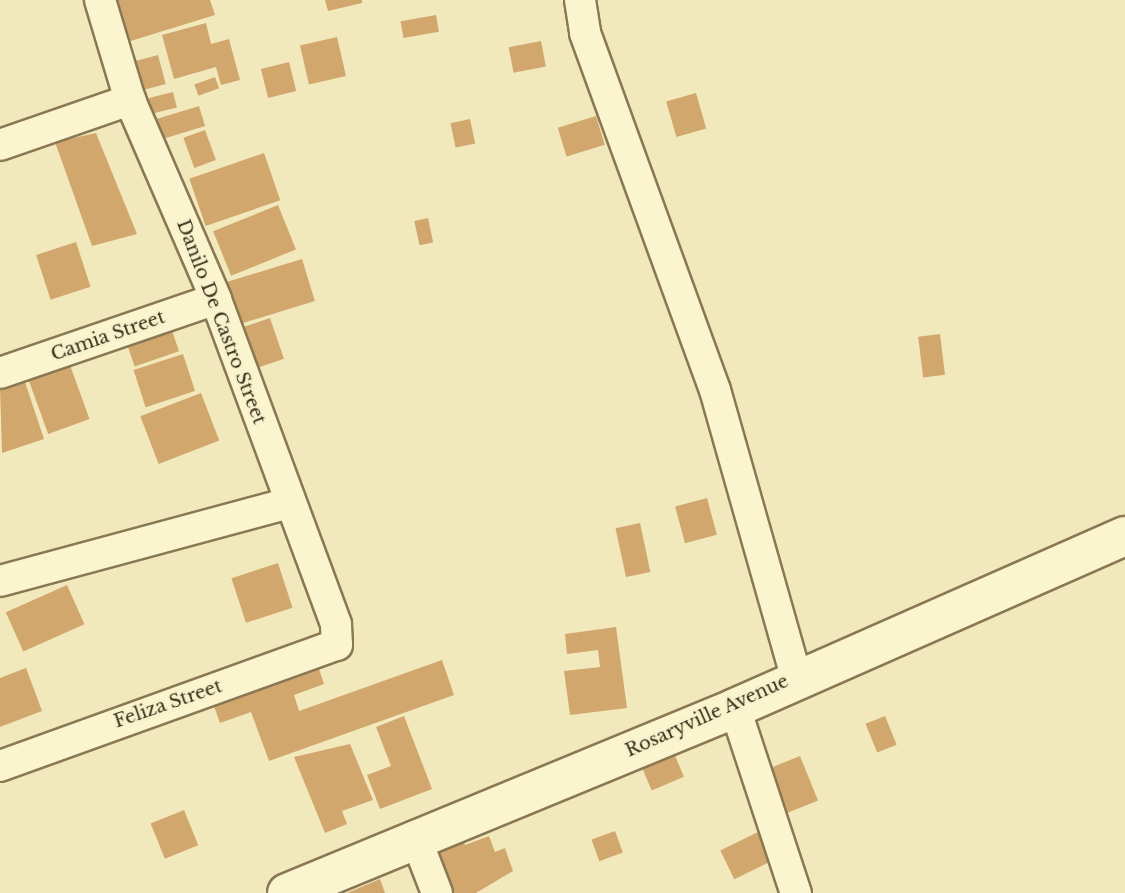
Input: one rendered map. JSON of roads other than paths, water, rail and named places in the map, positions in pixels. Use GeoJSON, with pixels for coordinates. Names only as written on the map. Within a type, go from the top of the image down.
{"type":"FeatureCollection","features":[{"type":"Feature","properties":{"kind":"street","name":"Danilo De Castro Street"},"geometry":{"type":"LineString","coordinates":[[100,0],[130,100],[216,299],[336,624],[337,645]]}},
{"type":"Feature","properties":{"kind":"street"},"geometry":{"type":"LineString","coordinates":[[580,0],[585,33],[715,390],[796,677]]}},
{"type":"Feature","properties":{"kind":"street"},"geometry":{"type":"LineString","coordinates":[[0,145],[130,100]]}},
{"type":"Feature","properties":{"kind":"street","name":"Camia Street"},"geometry":{"type":"LineString","coordinates":[[0,373],[216,299]]}},
{"type":"Feature","properties":{"kind":"street"},"geometry":{"type":"LineString","coordinates":[[0,581],[290,503]]}},
{"type":"Feature","properties":{"kind":"street","name":"Rosaryville Avenue"},"geometry":{"type":"LineString","coordinates":[[287,893],[415,836],[735,708],[796,677],[1125,536]]}},
{"type":"Feature","properties":{"kind":"street","name":"Feliza Street"},"geometry":{"type":"LineString","coordinates":[[0,766],[337,645]]}},
{"type":"Feature","properties":{"kind":"street"},"geometry":{"type":"LineString","coordinates":[[735,708],[796,893]]}},
{"type":"Feature","properties":{"kind":"street"},"geometry":{"type":"LineString","coordinates":[[415,836],[437,893]]}}]}
